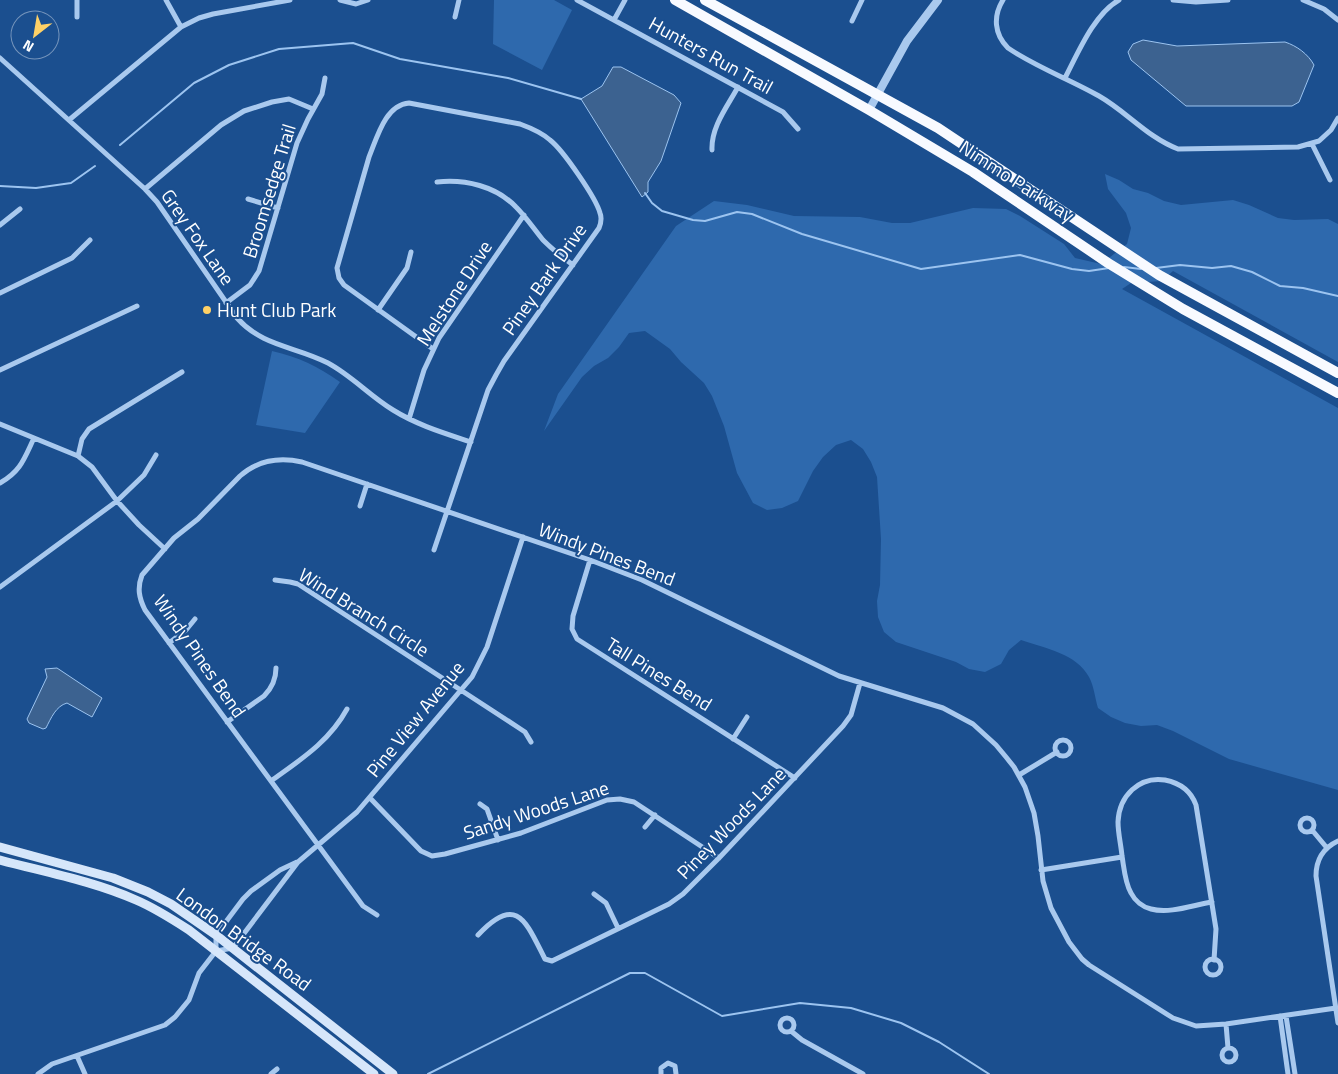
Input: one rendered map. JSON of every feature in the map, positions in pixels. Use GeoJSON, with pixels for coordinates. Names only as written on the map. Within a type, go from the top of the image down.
{"type":"FeatureCollection","features":[{"type":"Feature","properties":{"kind":"highway","name":"Nimmo Parkway"},"geometry":{"type":"LineString","coordinates":[[676,0],[869,110],[973,172],[1108,263],[1183,309],[1338,393]]}},
{"type":"Feature","properties":{"kind":"highway","name":"Nimmo Parkway"},"geometry":{"type":"LineString","coordinates":[[705,0],[938,128],[1160,275],[1338,373]]}},
{"type":"Feature","properties":{"kind":"main road","name":"London Bridge Road"},"geometry":{"type":"LineString","coordinates":[[0,847],[101,874],[129,884],[171,904],[233,948],[393,1074]]}},
{"type":"Feature","properties":{"kind":"main road","name":"London Bridge Road"},"geometry":{"type":"LineString","coordinates":[[0,860],[114,891],[172,918],[216,950],[374,1074]]}},
{"type":"Feature","properties":{"kind":"street"},"geometry":{"type":"LineString","coordinates":[[76,17],[78,0]]}},
{"type":"Feature","properties":{"kind":"street"},"geometry":{"type":"LineString","coordinates":[[166,0],[181,28]]}},
{"type":"Feature","properties":{"kind":"street"},"geometry":{"type":"LineString","coordinates":[[69,120],[181,28],[199,18],[257,3],[290,0]]}},
{"type":"Feature","properties":{"kind":"street"},"geometry":{"type":"LineString","coordinates":[[340,0],[356,4],[368,0]]}},
{"type":"Feature","properties":{"kind":"street"},"geometry":{"type":"LineString","coordinates":[[455,17],[459,0]]}},
{"type":"Feature","properties":{"kind":"street","name":"Hunters Run Trail"},"geometry":{"type":"LineString","coordinates":[[577,0],[783,112],[798,129]]}},
{"type":"Feature","properties":{"kind":"street"},"geometry":{"type":"LineString","coordinates":[[614,20],[625,0]]}},
{"type":"Feature","properties":{"kind":"street"},"geometry":{"type":"LineString","coordinates":[[852,21],[862,0]]}},
{"type":"Feature","properties":{"kind":"street"},"geometry":{"type":"LineString","coordinates":[[869,110],[907,41],[938,0]]}},
{"type":"Feature","properties":{"kind":"street"},"geometry":{"type":"LineString","coordinates":[[1003,0],[997,12],[996,25],[997,32],[1003,43],[1016,53],[1115,106],[1158,140],[1178,148],[1298,147],[1312,144],[1325,136],[1338,118]]}},
{"type":"Feature","properties":{"kind":"street"},"geometry":{"type":"LineString","coordinates":[[1065,78],[1100,17],[1108,7],[1119,0]]}},
{"type":"Feature","properties":{"kind":"street"},"geometry":{"type":"LineString","coordinates":[[1173,0],[1196,2],[1228,0]]}},
{"type":"Feature","properties":{"kind":"street"},"geometry":{"type":"LineString","coordinates":[[1303,0],[1315,4],[1336,18],[1338,9]]}},
{"type":"Feature","properties":{"kind":"street","name":"Grey Fox Lane"},"geometry":{"type":"LineString","coordinates":[[0,58],[146,189],[157,202],[236,318],[252,332],[266,341],[297,350],[332,365],[377,399],[409,419],[471,442]]}},
{"type":"Feature","properties":{"kind":"street","name":"Broomsedge Trail"},"geometry":{"type":"LineString","coordinates":[[226,303],[250,285],[259,271],[297,143],[324,88],[325,78]]}},
{"type":"Feature","properties":{"kind":"street"},"geometry":{"type":"LineString","coordinates":[[712,150],[711,141],[715,129],[738,87]]}},
{"type":"Feature","properties":{"kind":"street"},"geometry":{"type":"LineString","coordinates":[[146,189],[221,125],[244,111],[289,99],[313,109]]}},
{"type":"Feature","properties":{"kind":"street","name":"Piney Bark Drive"},"geometry":{"type":"LineString","coordinates":[[433,349],[342,283],[337,274],[337,263],[376,139],[391,111],[409,103],[520,124],[537,131],[552,141],[588,190],[600,210],[601,216],[599,228],[500,368],[488,390],[434,550]]}},
{"type":"Feature","properties":{"kind":"street"},"geometry":{"type":"LineString","coordinates":[[1312,144],[1330,180]]}},
{"type":"Feature","properties":{"kind":"street"},"geometry":{"type":"LineString","coordinates":[[437,182],[465,182],[487,188],[510,201],[524,215],[545,242],[573,265]]}},
{"type":"Feature","properties":{"kind":"street"},"geometry":{"type":"LineString","coordinates":[[248,199],[278,208]]}},
{"type":"Feature","properties":{"kind":"street"},"geometry":{"type":"LineString","coordinates":[[0,225],[20,209]]}},
{"type":"Feature","properties":{"kind":"street","name":"Melstone Drive"},"geometry":{"type":"LineString","coordinates":[[409,419],[417,389],[439,338],[524,215]]}},
{"type":"Feature","properties":{"kind":"street"},"geometry":{"type":"LineString","coordinates":[[0,293],[72,258],[90,240]]}},
{"type":"Feature","properties":{"kind":"street"},"geometry":{"type":"LineString","coordinates":[[378,310],[407,268],[411,252]]}},
{"type":"Feature","properties":{"kind":"street"},"geometry":{"type":"LineString","coordinates":[[0,370],[137,306]]}},
{"type":"Feature","properties":{"kind":"street"},"geometry":{"type":"LineString","coordinates":[[78,456],[82,439],[89,429],[182,372]]}},
{"type":"Feature","properties":{"kind":"street"},"geometry":{"type":"LineString","coordinates":[[0,424],[78,456],[92,467],[117,501],[139,525],[165,548]]}},
{"type":"Feature","properties":{"kind":"street"},"geometry":{"type":"LineString","coordinates":[[0,483],[11,477],[21,466],[34,438]]}},
{"type":"Feature","properties":{"kind":"street"},"geometry":{"type":"LineString","coordinates":[[0,587],[117,501],[144,475],[156,455]]}},
{"type":"Feature","properties":{"kind":"street","name":"Windy Pines Bend"},"geometry":{"type":"LineString","coordinates":[[377,914],[363,906],[317,846],[145,610],[140,597],[139,582],[142,575],[165,548],[179,533],[198,519],[240,476],[263,462],[283,459],[292,460],[590,560],[642,580],[828,672],[927,702],[960,716],[973,724],[996,745],[1019,775],[1034,813],[1044,888],[1051,908],[1069,942],[1082,959],[1181,1022],[1204,1027],[1336,1008]]}},
{"type":"Feature","properties":{"kind":"street"},"geometry":{"type":"LineString","coordinates":[[360,506],[367,484]]}},
{"type":"Feature","properties":{"kind":"street","name":"Pine View Avenue"},"geometry":{"type":"LineString","coordinates":[[233,948],[298,862],[348,822],[472,677],[487,647],[523,537]]}},
{"type":"Feature","properties":{"kind":"street","name":"Tall Pines Bend"},"geometry":{"type":"LineString","coordinates":[[590,560],[573,616],[572,629],[577,639],[795,778]]}},
{"type":"Feature","properties":{"kind":"street","name":"Wind Branch Circle"},"geometry":{"type":"LineString","coordinates":[[275,580],[298,584],[525,732],[531,742]]}},
{"type":"Feature","properties":{"kind":"street"},"geometry":{"type":"LineString","coordinates":[[169,643],[186,630],[195,619]]}},
{"type":"Feature","properties":{"kind":"street"},"geometry":{"type":"LineString","coordinates":[[227,722],[269,691],[275,678],[276,668]]}},
{"type":"Feature","properties":{"kind":"street","name":"Piney Woods Lane"},"geometry":{"type":"LineString","coordinates":[[478,935],[496,918],[514,914],[524,920],[547,961],[552,961],[669,904],[693,885],[847,721],[860,683]]}},
{"type":"Feature","properties":{"kind":"street"},"geometry":{"type":"LineString","coordinates":[[271,781],[323,742],[347,709]]}},
{"type":"Feature","properties":{"kind":"street"},"geometry":{"type":"LineString","coordinates":[[733,739],[747,717]]}},
{"type":"Feature","properties":{"kind":"street"},"geometry":{"type":"LineString","coordinates":[[1019,775],[1057,752]]}},
{"type":"Feature","properties":{"kind":"street"},"geometry":{"type":"LineString","coordinates":[[1147,773],[1148,780]]}},
{"type":"Feature","properties":{"kind":"street"},"geometry":{"type":"LineString","coordinates":[[1212,902],[1159,910],[1146,907],[1134,899],[1130,892],[1122,857],[1118,821],[1122,805],[1130,791],[1141,783],[1148,780],[1175,783],[1186,789],[1194,799],[1212,902],[1216,933],[1214,960]]}},
{"type":"Feature","properties":{"kind":"street","name":"Sandy Woods Lane"},"geometry":{"type":"LineString","coordinates":[[370,798],[426,854],[438,856],[498,840],[545,825],[613,799],[634,802],[719,858]]}},
{"type":"Feature","properties":{"kind":"street"},"geometry":{"type":"LineString","coordinates":[[480,804],[487,809],[498,840]]}},
{"type":"Feature","properties":{"kind":"street"},"geometry":{"type":"LineString","coordinates":[[646,827],[655,816]]}},
{"type":"Feature","properties":{"kind":"street"},"geometry":{"type":"LineString","coordinates":[[1312,830],[1327,848]]}},
{"type":"Feature","properties":{"kind":"street"},"geometry":{"type":"LineString","coordinates":[[1338,841],[1327,848],[1317,862],[1316,876],[1338,1023]]}},
{"type":"Feature","properties":{"kind":"street"},"geometry":{"type":"LineString","coordinates":[[1041,870],[1122,857]]}},
{"type":"Feature","properties":{"kind":"street","name":"Pine View Avenue"},"geometry":{"type":"LineString","coordinates":[[216,935],[251,891],[280,870],[298,862]]}},
{"type":"Feature","properties":{"kind":"street"},"geometry":{"type":"LineString","coordinates":[[594,894],[606,903],[618,928]]}},
{"type":"Feature","properties":{"kind":"street"},"geometry":{"type":"LineString","coordinates":[[38,1074],[52,1064],[161,1027],[170,1021],[189,1000],[199,973],[216,950],[216,935]]}},
{"type":"Feature","properties":{"kind":"street"},"geometry":{"type":"LineString","coordinates":[[216,950],[233,948]]}},
{"type":"Feature","properties":{"kind":"street"},"geometry":{"type":"LineString","coordinates":[[1280,1016],[1288,1074]]}},
{"type":"Feature","properties":{"kind":"street"},"geometry":{"type":"LineString","coordinates":[[1286,1016],[1295,1074]]}},
{"type":"Feature","properties":{"kind":"street"},"geometry":{"type":"LineString","coordinates":[[1226,1024],[1228,1048]]}},
{"type":"Feature","properties":{"kind":"street"},"geometry":{"type":"LineString","coordinates":[[791,1031],[802,1040],[863,1074]]}},
{"type":"Feature","properties":{"kind":"street"},"geometry":{"type":"LineString","coordinates":[[77,1056],[84,1074]]}},
{"type":"Feature","properties":{"kind":"street"},"geometry":{"type":"LineString","coordinates":[[661,1074],[661,1068],[668,1063],[675,1066],[677,1074]]}},
{"type":"Feature","properties":{"kind":"street"},"geometry":{"type":"LineString","coordinates":[[271,1074],[277,1069]]}},
{"type":"Feature","properties":{"kind":"shaded area"},"geometry":{"type":"Polygon","coordinates":[[[494,0],[554,0],[572,10],[542,70],[493,44],[494,0]]]}},
{"type":"Feature","properties":{"kind":"shaded area"},"geometry":{"type":"Polygon","coordinates":[[[1143,40],[1177,46],[1285,42],[1302,51],[1314,65],[1299,102],[1292,106],[1186,106],[1131,60],[1128,52],[1133,44],[1143,40]]]}},
{"type":"Feature","properties":{"kind":"shaded area"},"geometry":{"type":"Polygon","coordinates":[[[613,67],[621,67],[674,95],[681,103],[661,161],[648,182],[648,192],[642,197],[581,99],[602,86],[613,67]]]}},
{"type":"Feature","properties":{"kind":"shaded area"},"geometry":{"type":"Polygon","coordinates":[[[1105,174],[1133,189],[1148,193],[1164,201],[1181,205],[1233,200],[1278,218],[1294,220],[1328,219],[1338,224],[1338,362],[1173,271],[1162,281],[1131,283],[1122,289],[1338,408],[1338,790],[1229,759],[1157,725],[1141,726],[1125,723],[1111,717],[1098,708],[1092,684],[1084,669],[1069,657],[1050,649],[1021,640],[1009,650],[1001,664],[985,672],[969,669],[956,662],[896,642],[884,632],[878,617],[877,601],[880,585],[881,539],[877,477],[863,449],[851,440],[836,445],[823,457],[813,471],[798,501],[782,508],[767,510],[753,503],[737,473],[724,426],[712,396],[704,383],[670,349],[645,331],[629,333],[608,358],[594,366],[582,377],[544,431],[558,394],[676,226],[714,201],[747,205],[794,216],[860,217],[892,223],[910,223],[973,208],[1006,209],[1064,244],[1075,258],[1101,264],[1127,244],[1131,228],[1126,213],[1108,189],[1105,174]]]}},
{"type":"Feature","properties":{"kind":"shaded area"},"geometry":{"type":"Polygon","coordinates":[[[272,351],[308,363],[340,382],[305,433],[256,425],[272,351]]]}},
{"type":"Feature","properties":{"kind":"shaded area"},"geometry":{"type":"Polygon","coordinates":[[[57,668],[102,698],[92,717],[67,703],[54,713],[46,728],[43,729],[29,723],[27,719],[47,677],[45,669],[57,668]]]}},
{"type":"Feature","properties":{"kind":"waterway"},"geometry":{"type":"LineString","coordinates":[[120,145],[194,83],[229,65],[279,49],[353,43],[400,59],[508,78],[581,99]]}},
{"type":"Feature","properties":{"kind":"waterway"},"geometry":{"type":"LineString","coordinates":[[0,186],[36,188],[71,183],[95,166]]}},
{"type":"Feature","properties":{"kind":"waterway"},"geometry":{"type":"LineString","coordinates":[[645,193],[652,203],[662,211],[693,220],[705,221],[737,212],[752,214],[802,234],[921,269],[1020,255],[1072,269],[1089,271],[1109,268]]}},
{"type":"Feature","properties":{"kind":"waterway"},"geometry":{"type":"LineString","coordinates":[[1156,268],[1180,265],[1212,268],[1231,266],[1252,272],[1280,286],[1303,288],[1338,296]]}},
{"type":"Feature","properties":{"kind":"waterway"},"geometry":{"type":"LineString","coordinates":[[1124,267],[1141,269]]}},
{"type":"Feature","properties":{"kind":"waterway"},"geometry":{"type":"LineString","coordinates":[[428,1074],[630,973],[645,973],[722,1016],[800,1003],[851,1008],[901,1023],[939,1042],[989,1074]]}},
{"type":"Feature","properties":{"kind":"place","name":"Hunt Club Park"},"geometry":{"type":"Point","coordinates":[207,310]}}]}
